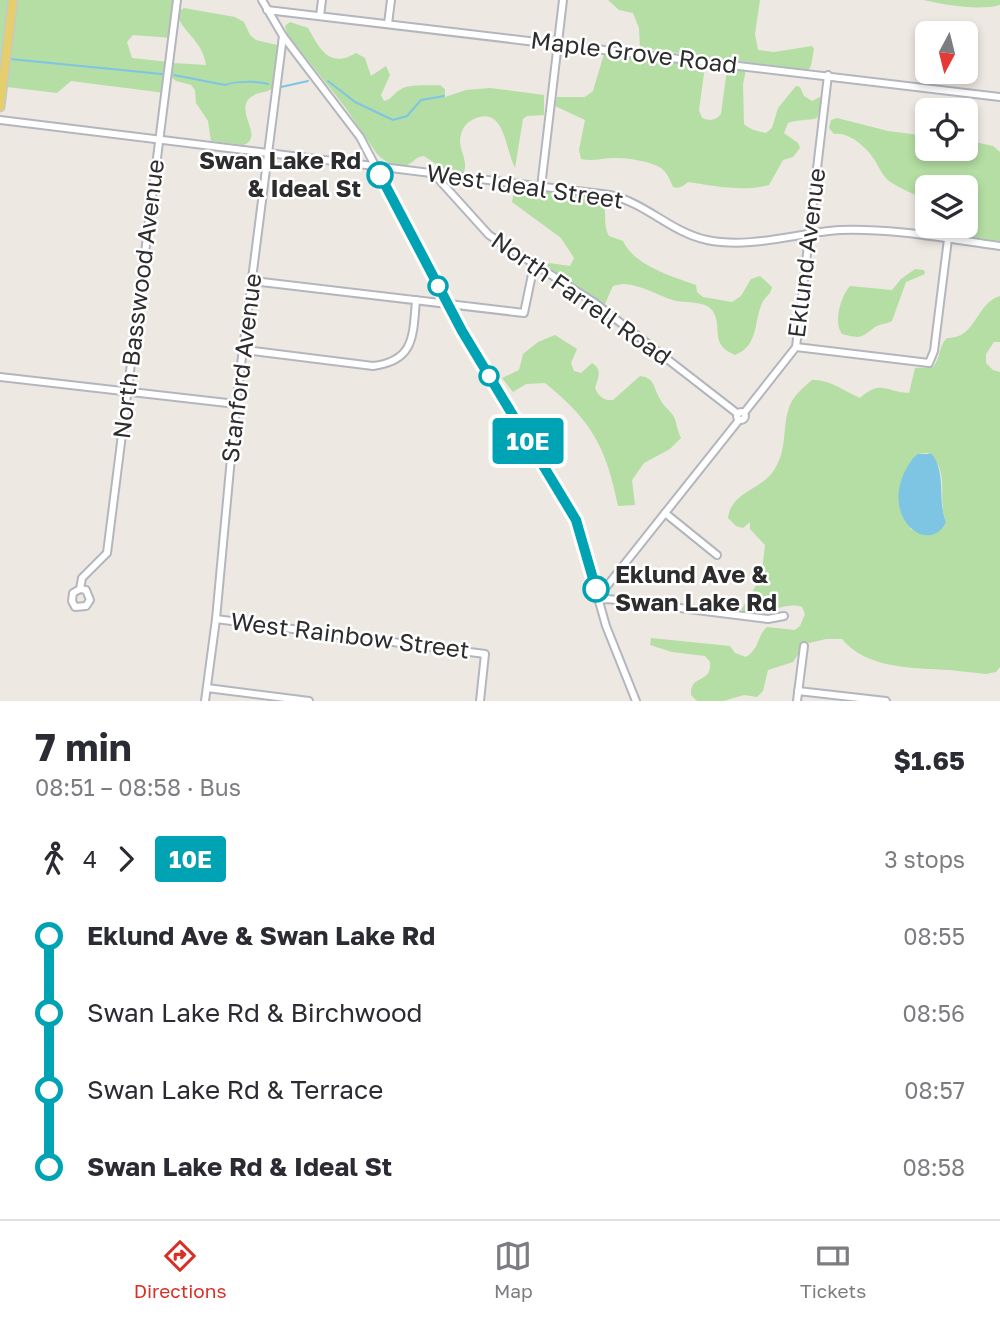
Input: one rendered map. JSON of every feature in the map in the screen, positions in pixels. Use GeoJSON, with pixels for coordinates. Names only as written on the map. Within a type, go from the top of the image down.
{"type":"FeatureCollection","features":[{"type":"Feature","properties":{"kind":"main road"},"geometry":{"type":"LineString","coordinates":[[0,107],[13,0]]}},
{"type":"Feature","properties":{"kind":"street","name":"North Basswood Avenue"},"geometry":{"type":"LineString","coordinates":[[80,589],[82,578],[107,553],[177,0]]}},
{"type":"Feature","properties":{"kind":"street"},"geometry":{"type":"LineString","coordinates":[[262,0],[283,36],[353,127],[377,167],[448,305],[576,520],[613,649],[636,701]]}},
{"type":"Feature","properties":{"kind":"street"},"geometry":{"type":"LineString","coordinates":[[320,16],[322,0]]}},
{"type":"Feature","properties":{"kind":"street"},"geometry":{"type":"LineString","coordinates":[[388,24],[391,0]]}},
{"type":"Feature","properties":{"kind":"street"},"geometry":{"type":"LineString","coordinates":[[541,187],[563,0]]}},
{"type":"Feature","properties":{"kind":"street","name":"Maple Grove Road"},"geometry":{"type":"LineString","coordinates":[[267,10],[1000,97]]}},
{"type":"Feature","properties":{"kind":"street","name":"Stanford Avenue"},"geometry":{"type":"LineString","coordinates":[[205,701],[216,619],[236,404],[283,36]]}},
{"type":"Feature","properties":{"kind":"street","name":"Eklund Avenue"},"geometry":{"type":"LineString","coordinates":[[596,589],[607,586],[796,347],[828,75]]}},
{"type":"Feature","properties":{"kind":"street","name":"West Ideal Street"},"geometry":{"type":"LineString","coordinates":[[0,120],[433,173],[627,200],[683,231],[708,240],[747,242],[856,230],[1000,246]]}},
{"type":"Feature","properties":{"kind":"street","name":"North Farrell Road"},"geometry":{"type":"LineString","coordinates":[[433,173],[489,235],[606,311],[740,416]]}},
{"type":"Feature","properties":{"kind":"street"},"geometry":{"type":"LineString","coordinates":[[796,347],[926,364],[930,362],[948,239]]}},
{"type":"Feature","properties":{"kind":"street"},"geometry":{"type":"LineString","coordinates":[[253,281],[524,313],[534,265]]}},
{"type":"Feature","properties":{"kind":"street"},"geometry":{"type":"LineString","coordinates":[[245,350],[373,366],[386,364],[403,355],[412,340],[416,300]]}},
{"type":"Feature","properties":{"kind":"street"},"geometry":{"type":"LineString","coordinates":[[0,377],[236,404]]}},
{"type":"Feature","properties":{"kind":"street"},"geometry":{"type":"LineString","coordinates":[[665,513],[717,555]]}},
{"type":"Feature","properties":{"kind":"street"},"geometry":{"type":"LineString","coordinates":[[598,600],[608,599],[768,619],[784,616]]}},
{"type":"Feature","properties":{"kind":"street","name":"West Rainbow Street"},"geometry":{"type":"LineString","coordinates":[[216,619],[485,654],[480,701]]}},
{"type":"Feature","properties":{"kind":"street"},"geometry":{"type":"LineString","coordinates":[[797,701],[804,646]]}},
{"type":"Feature","properties":{"kind":"street"},"geometry":{"type":"LineString","coordinates":[[207,688],[310,701]]}},
{"type":"Feature","properties":{"kind":"street"},"geometry":{"type":"LineString","coordinates":[[798,691],[886,701]]}},
{"type":"Feature","properties":{"kind":"green space"},"geometry":{"type":"Polygon","coordinates":[[[0,0],[11,0],[0,72],[0,0]]]}},
{"type":"Feature","properties":{"kind":"green space"},"geometry":{"type":"Polygon","coordinates":[[[18,0],[177,0],[172,38],[133,35],[127,42],[132,58],[169,62],[165,93],[71,81],[57,93],[7,87],[18,0]]]}},
{"type":"Feature","properties":{"kind":"green space"},"geometry":{"type":"Polygon","coordinates":[[[608,0],[760,0],[755,34],[758,50],[774,52],[812,46],[814,49],[811,66],[808,70],[640,48],[639,28],[633,13],[619,10],[608,0]]]}},
{"type":"Feature","properties":{"kind":"green space"},"geometry":{"type":"Polygon","coordinates":[[[923,0],[1000,0],[1000,5],[972,7],[923,0]]]}},
{"type":"Feature","properties":{"kind":"green space"},"geometry":{"type":"Polygon","coordinates":[[[184,8],[235,17],[244,22],[250,35],[256,40],[277,45],[272,89],[253,95],[246,103],[251,136],[243,145],[211,141],[208,121],[196,103],[195,90],[191,85],[172,78],[173,63],[206,65],[200,48],[179,18],[178,12],[184,8]]]}},
{"type":"Feature","properties":{"kind":"green space"},"geometry":{"type":"Polygon","coordinates":[[[290,22],[308,28],[321,49],[332,58],[339,59],[356,53],[365,58],[371,76],[386,66],[390,75],[381,95],[384,101],[403,88],[411,86],[440,85],[445,89],[445,97],[466,90],[490,88],[544,95],[544,115],[527,116],[523,119],[515,168],[498,123],[484,116],[468,123],[461,133],[464,172],[442,168],[424,156],[405,166],[391,164],[377,154],[345,107],[287,34],[285,26],[290,22]]]}},
{"type":"Feature","properties":{"kind":"green space"},"geometry":{"type":"Polygon","coordinates":[[[604,54],[705,66],[699,110],[702,118],[707,120],[721,114],[727,69],[746,70],[743,84],[744,124],[766,133],[772,128],[778,108],[796,86],[812,101],[824,95],[817,118],[788,123],[784,133],[798,143],[800,148],[793,157],[783,160],[769,185],[739,188],[688,182],[675,188],[663,170],[651,163],[620,158],[581,159],[579,150],[585,120],[555,106],[557,97],[585,97],[593,91],[604,54]]]}},
{"type":"Feature","properties":{"kind":"green space"},"geometry":{"type":"Polygon","coordinates":[[[837,118],[888,131],[915,134],[915,161],[978,161],[978,143],[993,146],[1000,152],[1000,241],[978,238],[978,175],[915,175],[915,196],[889,181],[870,154],[856,141],[845,135],[834,134],[829,128],[831,120],[837,118]]]}},
{"type":"Feature","properties":{"kind":"green space"},"geometry":{"type":"Polygon","coordinates":[[[515,188],[602,199],[609,236],[623,241],[645,264],[696,285],[697,292],[703,297],[732,302],[741,296],[751,279],[760,276],[772,287],[763,301],[749,345],[735,355],[727,351],[719,340],[715,316],[709,307],[676,301],[637,286],[613,286],[604,306],[547,266],[549,263],[570,266],[574,258],[561,238],[512,202],[515,188]]]}},
{"type":"Feature","properties":{"kind":"green space"},"geometry":{"type":"Polygon","coordinates":[[[915,269],[924,270],[925,274],[906,282],[892,321],[877,326],[860,337],[842,334],[838,323],[839,309],[850,286],[892,290],[915,269]]]}},
{"type":"Feature","properties":{"kind":"green space"},"geometry":{"type":"Polygon","coordinates":[[[1000,296],[1000,342],[994,342],[986,354],[986,363],[993,370],[1000,372],[1000,667],[996,672],[986,674],[891,665],[864,656],[842,639],[826,639],[805,644],[793,662],[768,670],[763,691],[757,697],[744,695],[723,701],[697,701],[691,695],[692,688],[708,674],[710,662],[705,656],[672,652],[650,645],[651,638],[730,646],[735,653],[746,657],[754,650],[767,627],[795,630],[800,626],[805,614],[802,607],[794,606],[757,613],[741,610],[762,571],[765,545],[750,529],[750,522],[743,528],[736,526],[728,518],[734,503],[766,479],[777,464],[783,447],[787,414],[794,398],[812,380],[831,383],[860,398],[879,388],[909,393],[915,368],[933,367],[944,341],[964,333],[992,300],[1000,296]],[[927,453],[918,454],[910,529],[928,534],[946,522],[941,476],[935,460],[927,453]]]}},
{"type":"Feature","properties":{"kind":"green space"},"geometry":{"type":"Polygon","coordinates":[[[555,335],[577,349],[571,363],[574,371],[581,373],[592,363],[598,368],[595,388],[602,397],[613,400],[640,376],[645,377],[652,381],[661,401],[674,417],[681,438],[670,449],[644,463],[632,480],[635,505],[618,506],[602,451],[575,410],[545,383],[526,384],[513,392],[502,378],[519,370],[523,354],[538,342],[555,335]]]}},
{"type":"Feature","properties":{"kind":"water"},"geometry":{"type":"Polygon","coordinates":[[[918,454],[932,454],[941,479],[946,522],[939,532],[929,535],[920,534],[910,528],[903,518],[899,504],[899,489],[905,471],[918,454]]]}},
{"type":"Feature","properties":{"kind":"waterway"},"geometry":{"type":"LineString","coordinates":[[10,59],[162,74]]}},
{"type":"Feature","properties":{"kind":"waterway"},"geometry":{"type":"LineString","coordinates":[[174,75],[225,85],[246,82],[268,84]]}},
{"type":"Feature","properties":{"kind":"waterway"},"geometry":{"type":"LineString","coordinates":[[281,87],[308,81]]}},
{"type":"Feature","properties":{"kind":"waterway"},"geometry":{"type":"LineString","coordinates":[[328,81],[355,102],[393,120],[407,116],[421,100],[444,96]]}},
{"type":"Feature","properties":{"kind":"bus line","name":"10E"},"geometry":{"type":"LineString","coordinates":[[380,175],[462,331],[576,520],[596,589]]}},
{"type":"Feature","properties":{"kind":"place","name":"Swan Lake Rd & Ideal St"},"geometry":{"type":"Point","coordinates":[380,175]}},
{"type":"Feature","properties":{"kind":"place","name":"Eklund Ave & Swan Lake Rd"},"geometry":{"type":"Point","coordinates":[596,589]}}]}
